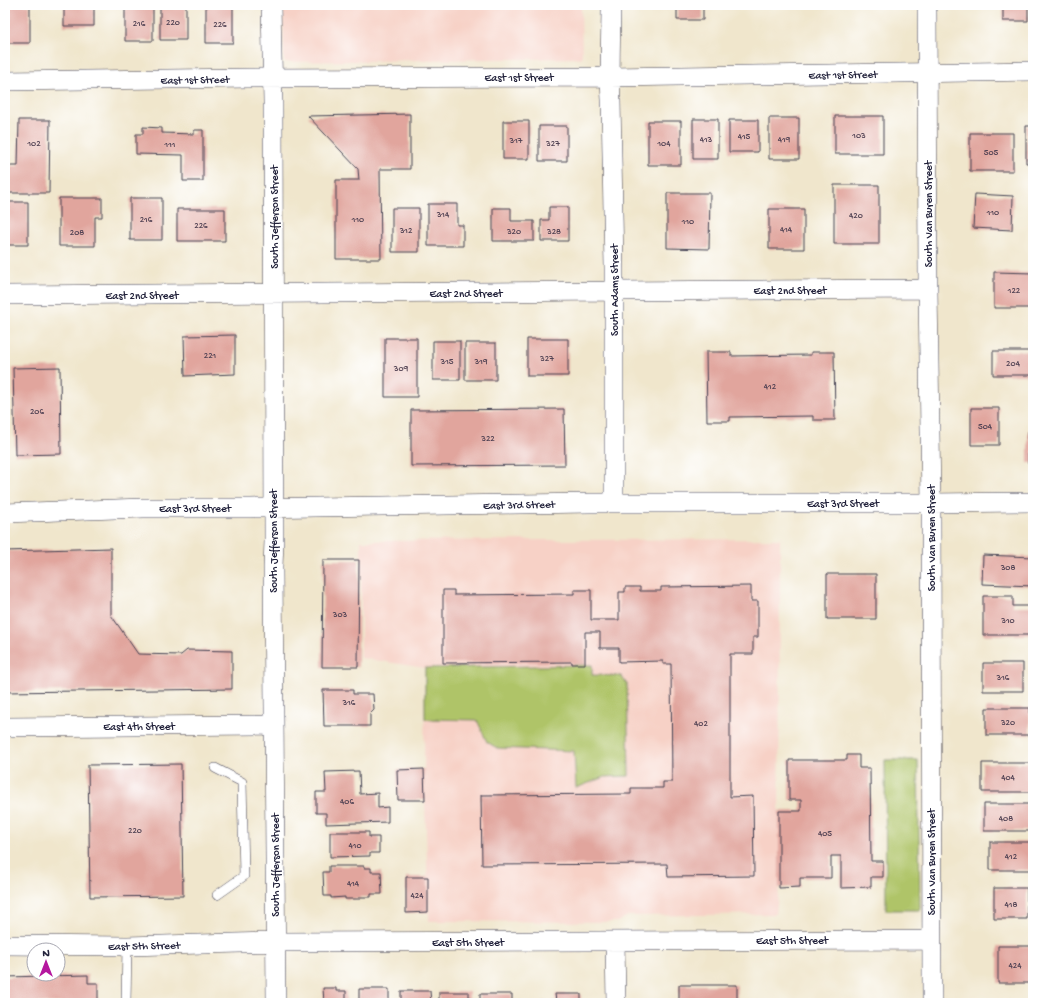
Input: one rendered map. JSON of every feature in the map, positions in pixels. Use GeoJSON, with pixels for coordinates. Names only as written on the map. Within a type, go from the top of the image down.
{"type":"FeatureCollection","features":[{"type":"Feature","properties":{"kind":"street","name":"South Jefferson Street"},"geometry":{"type":"LineString","coordinates":[[271,5],[273,78],[273,567],[276,1003]]}},
{"type":"Feature","properties":{"kind":"street","name":"South Adams Street"},"geometry":{"type":"LineString","coordinates":[[611,5],[610,77],[614,292],[614,503]]}},
{"type":"Feature","properties":{"kind":"street","name":"South Van Buren Street"},"geometry":{"type":"LineString","coordinates":[[927,5],[928,289],[931,503],[932,1003]]}},
{"type":"Feature","properties":{"kind":"street","name":"East 1st Street"},"geometry":{"type":"LineString","coordinates":[[5,81],[273,78],[610,77],[1033,71]]}},
{"type":"Feature","properties":{"kind":"street","name":"East 2nd Street"},"geometry":{"type":"LineString","coordinates":[[5,295],[928,289]]}},
{"type":"Feature","properties":{"kind":"street","name":"East 3rd Street"},"geometry":{"type":"LineString","coordinates":[[5,513],[144,508],[614,503],[1033,502]]}},
{"type":"Feature","properties":{"kind":"street","name":"East 4th Street"},"geometry":{"type":"LineString","coordinates":[[5,727],[274,725]]}},
{"type":"Feature","properties":{"kind":"street","name":"East 5th Street"},"geometry":{"type":"LineString","coordinates":[[5,945],[127,946],[275,942],[931,940]]}},
{"type":"Feature","properties":{"kind":"street"},"geometry":{"type":"LineString","coordinates":[[615,941],[616,1003]]}},
{"type":"Feature","properties":{"kind":"lane"},"geometry":{"type":"LineString","coordinates":[[215,768],[242,782],[244,876],[217,895]]}},
{"type":"Feature","properties":{"kind":"lane"},"geometry":{"type":"LineString","coordinates":[[126,1003],[127,946]]}},
{"type":"Feature","properties":{"kind":"shaded area"},"geometry":{"type":"Polygon","coordinates":[[[283,5],[581,5],[582,58],[284,62],[283,5]]]}},
{"type":"Feature","properties":{"kind":"shaded area"},"geometry":{"type":"Polygon","coordinates":[[[780,539],[779,888],[776,914],[628,916],[617,922],[429,921],[424,769],[425,668],[361,658],[361,541],[780,539]]]}},
{"type":"Feature","properties":{"kind":"green space"},"geometry":{"type":"Polygon","coordinates":[[[592,665],[592,675],[621,676],[627,684],[629,776],[604,777],[576,788],[574,751],[497,748],[487,742],[477,720],[425,719],[425,668],[592,665]]]}},
{"type":"Feature","properties":{"kind":"green space"},"geometry":{"type":"Polygon","coordinates":[[[885,760],[918,760],[920,910],[886,910],[885,760]]]}},
{"type":"Feature","properties":{"kind":"building"},"geometry":{"type":"Polygon","coordinates":[[[5,5],[30,5],[30,43],[5,43],[5,5]]]}},
{"type":"Feature","properties":{"kind":"building"},"geometry":{"type":"Polygon","coordinates":[[[64,5],[94,5],[94,26],[64,26],[64,5]]]}},
{"type":"Feature","properties":{"kind":"building"},"geometry":{"type":"Polygon","coordinates":[[[125,5],[153,5],[153,41],[125,41],[125,5]]]}},
{"type":"Feature","properties":{"kind":"building"},"geometry":{"type":"Polygon","coordinates":[[[160,5],[186,5],[186,40],[160,40],[160,5]]]}},
{"type":"Feature","properties":{"kind":"building"},"geometry":{"type":"Polygon","coordinates":[[[206,5],[233,5],[233,43],[206,43],[206,5]]]}},
{"type":"Feature","properties":{"kind":"building"},"geometry":{"type":"Polygon","coordinates":[[[677,5],[703,5],[703,20],[677,20],[677,5]]]}},
{"type":"Feature","properties":{"kind":"building"},"geometry":{"type":"Polygon","coordinates":[[[1003,5],[1028,5],[1028,21],[1003,21],[1003,5]]]}},
{"type":"Feature","properties":{"kind":"building"},"geometry":{"type":"Polygon","coordinates":[[[410,114],[410,169],[380,169],[381,259],[336,259],[336,180],[359,180],[358,169],[308,116],[410,114]]]}},
{"type":"Feature","properties":{"kind":"building"},"geometry":{"type":"Polygon","coordinates":[[[835,116],[883,116],[883,154],[835,154],[835,116]]]}},
{"type":"Feature","properties":{"kind":"building"},"geometry":{"type":"Polygon","coordinates":[[[769,118],[799,118],[799,159],[769,159],[769,118]]]}},
{"type":"Feature","properties":{"kind":"building"},"geometry":{"type":"Polygon","coordinates":[[[693,119],[718,119],[718,159],[693,159],[693,119]]]}},
{"type":"Feature","properties":{"kind":"building"},"geometry":{"type":"Polygon","coordinates":[[[19,120],[50,120],[49,193],[5,193],[5,166],[18,166],[19,120]]]}},
{"type":"Feature","properties":{"kind":"building"},"geometry":{"type":"Polygon","coordinates":[[[729,120],[758,120],[758,152],[729,152],[729,120]]]}},
{"type":"Feature","properties":{"kind":"building"},"geometry":{"type":"Polygon","coordinates":[[[503,121],[529,121],[529,159],[503,159],[503,121]]]}},
{"type":"Feature","properties":{"kind":"building"},"geometry":{"type":"Polygon","coordinates":[[[648,121],[681,121],[681,165],[648,165],[648,121]]]}},
{"type":"Feature","properties":{"kind":"building"},"geometry":{"type":"Polygon","coordinates":[[[539,126],[567,126],[567,161],[539,161],[539,126]]]}},
{"type":"Feature","properties":{"kind":"building"},"geometry":{"type":"Polygon","coordinates":[[[1026,126],[1033,126],[1033,163],[1026,163],[1026,126]]]}},
{"type":"Feature","properties":{"kind":"building"},"geometry":{"type":"Polygon","coordinates":[[[143,127],[162,128],[162,133],[194,134],[194,130],[203,130],[203,181],[183,181],[183,155],[136,154],[136,134],[143,134],[143,127]]]}},
{"type":"Feature","properties":{"kind":"building"},"geometry":{"type":"Polygon","coordinates":[[[970,133],[1013,133],[1013,171],[970,171],[970,133]]]}},
{"type":"Feature","properties":{"kind":"building"},"geometry":{"type":"Polygon","coordinates":[[[834,185],[879,185],[879,244],[834,244],[834,185]]]}},
{"type":"Feature","properties":{"kind":"building"},"geometry":{"type":"Polygon","coordinates":[[[667,193],[710,193],[709,249],[667,248],[667,193]]]}},
{"type":"Feature","properties":{"kind":"building"},"geometry":{"type":"Polygon","coordinates":[[[975,194],[1013,196],[1012,230],[973,228],[975,194]]]}},
{"type":"Feature","properties":{"kind":"building"},"geometry":{"type":"Polygon","coordinates":[[[59,198],[102,198],[102,217],[95,217],[95,246],[59,246],[59,198]]]}},
{"type":"Feature","properties":{"kind":"building"},"geometry":{"type":"Polygon","coordinates":[[[130,198],[162,198],[162,240],[130,240],[130,198]]]}},
{"type":"Feature","properties":{"kind":"building"},"geometry":{"type":"Polygon","coordinates":[[[5,202],[28,202],[28,245],[5,245],[5,202]]]}},
{"type":"Feature","properties":{"kind":"building"},"geometry":{"type":"Polygon","coordinates":[[[428,204],[457,204],[457,225],[463,225],[463,246],[428,246],[428,204]]]}},
{"type":"Feature","properties":{"kind":"building"},"geometry":{"type":"Polygon","coordinates":[[[549,207],[568,207],[568,241],[541,241],[541,220],[549,220],[549,207]]]}},
{"type":"Feature","properties":{"kind":"building"},"geometry":{"type":"Polygon","coordinates":[[[392,208],[419,208],[419,252],[392,252],[392,208]]]}},
{"type":"Feature","properties":{"kind":"building"},"geometry":{"type":"Polygon","coordinates":[[[493,208],[511,208],[511,221],[534,221],[534,241],[493,241],[493,208]]]}},
{"type":"Feature","properties":{"kind":"building"},"geometry":{"type":"Polygon","coordinates":[[[177,209],[225,209],[225,241],[177,241],[177,209]]]}},
{"type":"Feature","properties":{"kind":"building"},"geometry":{"type":"Polygon","coordinates":[[[769,209],[804,209],[804,249],[769,249],[769,209]]]}},
{"type":"Feature","properties":{"kind":"building"},"geometry":{"type":"Polygon","coordinates":[[[994,272],[1033,273],[1033,308],[994,308],[994,272]]]}},
{"type":"Feature","properties":{"kind":"building"},"geometry":{"type":"Polygon","coordinates":[[[235,335],[235,374],[185,376],[184,336],[235,335]]]}},
{"type":"Feature","properties":{"kind":"building"},"geometry":{"type":"Polygon","coordinates":[[[385,338],[417,338],[417,397],[385,397],[385,338]]]}},
{"type":"Feature","properties":{"kind":"building"},"geometry":{"type":"Polygon","coordinates":[[[527,339],[568,339],[568,376],[527,376],[527,339]]]}},
{"type":"Feature","properties":{"kind":"building"},"geometry":{"type":"Polygon","coordinates":[[[433,341],[460,341],[460,380],[433,380],[433,341]]]}},
{"type":"Feature","properties":{"kind":"building"},"geometry":{"type":"Polygon","coordinates":[[[465,343],[496,343],[496,380],[465,380],[465,343]]]}},
{"type":"Feature","properties":{"kind":"building"},"geometry":{"type":"Polygon","coordinates":[[[993,351],[1033,351],[1033,375],[993,375],[993,351]]]}},
{"type":"Feature","properties":{"kind":"building"},"geometry":{"type":"Polygon","coordinates":[[[706,352],[731,352],[731,356],[811,355],[811,352],[834,352],[835,420],[813,420],[813,416],[730,417],[730,421],[707,421],[706,352]]]}},
{"type":"Feature","properties":{"kind":"building"},"geometry":{"type":"Polygon","coordinates":[[[60,367],[61,454],[15,455],[13,368],[60,367]]]}},
{"type":"Feature","properties":{"kind":"building"},"geometry":{"type":"Polygon","coordinates":[[[971,408],[999,408],[999,445],[971,445],[971,408]]]}},
{"type":"Feature","properties":{"kind":"building"},"geometry":{"type":"Polygon","coordinates":[[[564,409],[565,465],[411,466],[411,410],[564,409]]]}},
{"type":"Feature","properties":{"kind":"building"},"geometry":{"type":"Polygon","coordinates":[[[1028,431],[1033,431],[1033,463],[1028,463],[1028,431]]]}},
{"type":"Feature","properties":{"kind":"building"},"geometry":{"type":"Polygon","coordinates":[[[111,548],[111,615],[138,654],[181,655],[187,650],[232,651],[232,689],[5,692],[5,551],[111,548]]]}},
{"type":"Feature","properties":{"kind":"building"},"geometry":{"type":"Polygon","coordinates":[[[983,555],[1033,557],[1033,586],[982,584],[983,555]]]}},
{"type":"Feature","properties":{"kind":"building"},"geometry":{"type":"Polygon","coordinates":[[[323,560],[359,560],[358,667],[322,667],[323,560]]]}},
{"type":"Feature","properties":{"kind":"building"},"geometry":{"type":"Polygon","coordinates":[[[827,574],[876,574],[876,619],[827,619],[827,574]]]}},
{"type":"Feature","properties":{"kind":"building"},"geometry":{"type":"Polygon","coordinates":[[[751,586],[751,601],[758,601],[758,637],[753,637],[753,654],[730,654],[730,797],[753,796],[754,876],[668,877],[667,864],[482,865],[481,795],[631,794],[631,788],[663,788],[663,782],[672,782],[671,664],[663,664],[663,661],[619,662],[619,648],[600,648],[600,632],[585,632],[585,664],[572,664],[572,662],[443,663],[443,590],[454,590],[454,595],[574,594],[574,590],[591,590],[591,620],[619,620],[619,592],[625,592],[625,587],[640,587],[640,591],[661,591],[661,587],[751,586]]]}},
{"type":"Feature","properties":{"kind":"building"},"geometry":{"type":"Polygon","coordinates":[[[983,596],[1013,596],[1013,606],[1033,606],[1033,635],[983,635],[983,596]]]}},
{"type":"Feature","properties":{"kind":"building"},"geometry":{"type":"Polygon","coordinates":[[[983,663],[1023,663],[1023,691],[983,691],[983,663]]]}},
{"type":"Feature","properties":{"kind":"building"},"geometry":{"type":"Polygon","coordinates":[[[323,690],[353,690],[353,694],[373,694],[374,710],[370,714],[370,726],[324,726],[323,690]]]}},
{"type":"Feature","properties":{"kind":"building"},"geometry":{"type":"Polygon","coordinates":[[[986,708],[1030,708],[1030,735],[986,735],[986,708]]]}},
{"type":"Feature","properties":{"kind":"building"},"geometry":{"type":"Polygon","coordinates":[[[847,755],[859,755],[859,768],[870,768],[871,861],[883,861],[883,877],[871,877],[871,887],[841,888],[841,856],[831,856],[831,878],[800,878],[800,887],[779,888],[779,811],[801,811],[801,800],[789,800],[789,760],[847,760],[847,755]]]}},
{"type":"Feature","properties":{"kind":"building"},"geometry":{"type":"Polygon","coordinates":[[[982,763],[1033,763],[1033,792],[982,792],[982,763]]]}},
{"type":"Feature","properties":{"kind":"building"},"geometry":{"type":"Polygon","coordinates":[[[181,764],[183,896],[90,897],[88,765],[181,764]]]}},
{"type":"Feature","properties":{"kind":"building"},"geometry":{"type":"Polygon","coordinates":[[[424,769],[425,800],[398,800],[397,770],[424,769]]]}},
{"type":"Feature","properties":{"kind":"building"},"geometry":{"type":"Polygon","coordinates":[[[359,771],[360,794],[378,793],[378,808],[388,807],[388,822],[326,824],[326,813],[316,813],[316,792],[326,792],[325,772],[359,771]]]}},
{"type":"Feature","properties":{"kind":"building"},"geometry":{"type":"Polygon","coordinates":[[[984,804],[1029,804],[1029,831],[984,831],[984,804]]]}},
{"type":"Feature","properties":{"kind":"building"},"geometry":{"type":"Polygon","coordinates":[[[330,832],[369,832],[369,837],[379,837],[379,853],[370,853],[370,856],[330,857],[330,832]]]}},
{"type":"Feature","properties":{"kind":"building"},"geometry":{"type":"Polygon","coordinates":[[[990,842],[1031,842],[1031,870],[990,870],[990,842]]]}},
{"type":"Feature","properties":{"kind":"building"},"geometry":{"type":"Polygon","coordinates":[[[329,866],[364,866],[364,868],[371,868],[371,872],[381,872],[382,894],[371,894],[371,897],[360,897],[360,899],[345,899],[345,897],[331,898],[331,896],[324,896],[323,872],[329,872],[329,866]]]}},
{"type":"Feature","properties":{"kind":"building"},"geometry":{"type":"Polygon","coordinates":[[[406,877],[428,877],[428,912],[406,913],[406,877]]]}},
{"type":"Feature","properties":{"kind":"building"},"geometry":{"type":"Polygon","coordinates":[[[994,888],[1027,888],[1027,919],[994,919],[994,888]]]}},
{"type":"Feature","properties":{"kind":"building"},"geometry":{"type":"Polygon","coordinates":[[[998,946],[1033,946],[1033,983],[998,983],[998,946]]]}},
{"type":"Feature","properties":{"kind":"building"},"geometry":{"type":"Polygon","coordinates":[[[88,975],[88,983],[98,983],[98,1003],[5,1003],[5,977],[26,976],[26,982],[66,982],[66,976],[88,975]]]}},
{"type":"Feature","properties":{"kind":"building"},"geometry":{"type":"Polygon","coordinates":[[[679,985],[737,985],[737,1003],[679,1003],[679,985]]]}},
{"type":"Feature","properties":{"kind":"building"},"geometry":{"type":"Polygon","coordinates":[[[323,988],[336,988],[336,991],[346,991],[346,1003],[324,1003],[323,988]]]}},
{"type":"Feature","properties":{"kind":"building"},"geometry":{"type":"Polygon","coordinates":[[[359,989],[389,989],[389,1003],[359,1003],[359,989]]]}},
{"type":"Feature","properties":{"kind":"building"},"geometry":{"type":"Polygon","coordinates":[[[401,991],[430,991],[431,1003],[401,1003],[401,991]]]}},
{"type":"Feature","properties":{"kind":"building"},"geometry":{"type":"Polygon","coordinates":[[[439,992],[469,992],[469,1003],[439,1003],[439,992]]]}},
{"type":"Feature","properties":{"kind":"building"},"geometry":{"type":"Polygon","coordinates":[[[480,994],[512,994],[512,1003],[480,1003],[480,994]]]}},
{"type":"Feature","properties":{"kind":"building"},"geometry":{"type":"Polygon","coordinates":[[[555,994],[581,994],[581,1003],[542,1003],[542,1001],[556,1001],[555,994]]]}}]}
